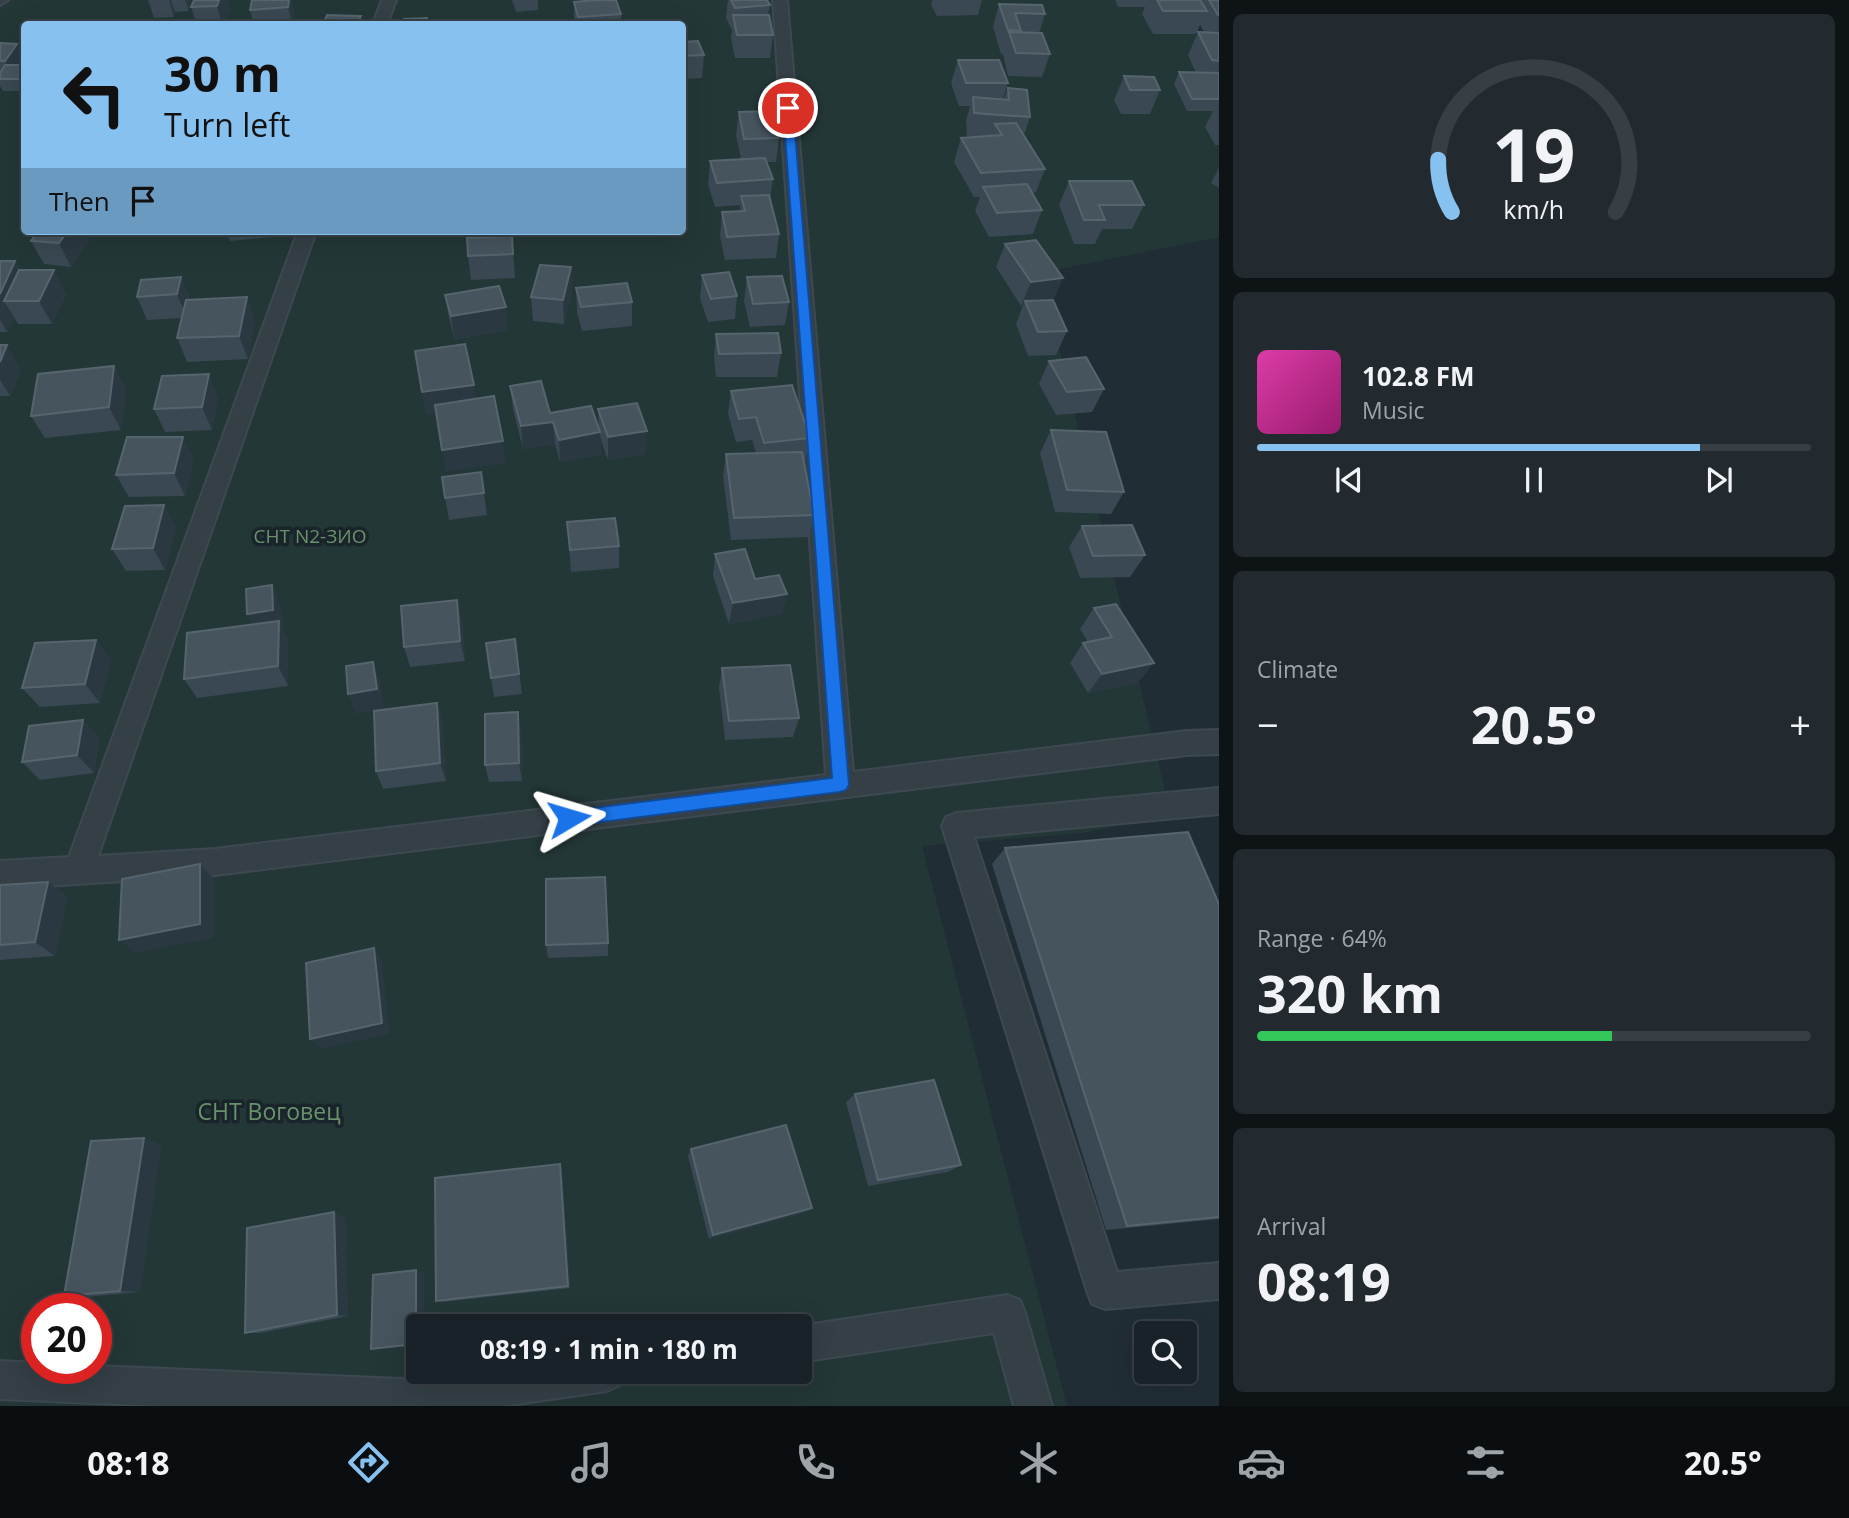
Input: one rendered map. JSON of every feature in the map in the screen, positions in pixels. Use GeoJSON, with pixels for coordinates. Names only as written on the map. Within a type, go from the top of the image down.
{"type":"FeatureCollection","features":[{"type":"Feature","properties":{"kind":"lane"},"geometry":{"type":"LineString","coordinates":[[381,21],[389,0]]}},
{"type":"Feature","properties":{"kind":"lane"},"geometry":{"type":"LineString","coordinates":[[780,0],[840,785]]}},
{"type":"Feature","properties":{"kind":"lane"},"geometry":{"type":"LineString","coordinates":[[79,870],[140,691],[267,350],[306,235]]}},
{"type":"Feature","properties":{"kind":"lane"},"geometry":{"type":"LineString","coordinates":[[0,874],[215,862],[1187,743],[1219,742]]}},
{"type":"Feature","properties":{"kind":"lane"},"geometry":{"type":"LineString","coordinates":[[1219,801],[956,826],[1105,1291],[1219,1281]]}},
{"type":"Feature","properties":{"kind":"lane"},"geometry":{"type":"LineString","coordinates":[[812,1342],[1007,1314],[1033,1406]]}},
{"type":"Feature","properties":{"kind":"lane"},"geometry":{"type":"LineString","coordinates":[[0,1380],[424,1399],[526,1384]]}},
{"type":"Feature","properties":{"kind":"green space"},"geometry":{"type":"Polygon","coordinates":[[[0,0],[1176,0],[1219,75],[1219,237],[1041,273],[1171,815],[1083,833],[922,846],[1067,1406],[0,1406],[0,0]]]}},
{"type":"Feature","properties":{"kind":"building"},"geometry":{"type":"Polygon","coordinates":[[[194,0],[219,0],[217,6],[191,7],[194,0]]]}},
{"type":"Feature","properties":{"kind":"building"},"geometry":{"type":"Polygon","coordinates":[[[252,0],[289,0],[288,7],[250,10],[252,0]]]}},
{"type":"Feature","properties":{"kind":"building"},"geometry":{"type":"Polygon","coordinates":[[[616,0],[621,14],[578,17],[574,2],[616,0]]]}},
{"type":"Feature","properties":{"kind":"building"},"geometry":{"type":"Polygon","coordinates":[[[731,0],[767,0],[770,5],[735,8],[731,0]]]}},
{"type":"Feature","properties":{"kind":"building"},"geometry":{"type":"Polygon","coordinates":[[[1157,0],[1200,0],[1207,11],[1163,11],[1157,0]]]}},
{"type":"Feature","properties":{"kind":"building"},"geometry":{"type":"Polygon","coordinates":[[[1209,0],[1219,0],[1219,15],[1218,15],[1209,0]]]}},
{"type":"Feature","properties":{"kind":"building"},"geometry":{"type":"Polygon","coordinates":[[[999,4],[1042,5],[1045,14],[1015,13],[1021,31],[1008,30],[999,4]]]}},
{"type":"Feature","properties":{"kind":"building"},"geometry":{"type":"Polygon","coordinates":[[[327,15],[361,16],[358,21],[324,21],[327,15]]]}},
{"type":"Feature","properties":{"kind":"building"},"geometry":{"type":"Polygon","coordinates":[[[733,15],[769,15],[773,35],[737,35],[733,15]]]}},
{"type":"Feature","properties":{"kind":"building"},"geometry":{"type":"Polygon","coordinates":[[[427,18],[427,21],[404,21],[427,18]]]}},
{"type":"Feature","properties":{"kind":"building"},"geometry":{"type":"Polygon","coordinates":[[[1009,32],[1042,33],[1050,54],[1016,53],[1009,32]]]}},
{"type":"Feature","properties":{"kind":"building"},"geometry":{"type":"Polygon","coordinates":[[[1198,32],[1219,33],[1219,61],[1212,60],[1198,32]]]}},
{"type":"Feature","properties":{"kind":"building"},"geometry":{"type":"Polygon","coordinates":[[[698,41],[704,55],[686,56],[686,42],[698,41]]]}},
{"type":"Feature","properties":{"kind":"building"},"geometry":{"type":"Polygon","coordinates":[[[0,43],[17,44],[5,61],[0,61],[0,43]]]}},
{"type":"Feature","properties":{"kind":"building"},"geometry":{"type":"Polygon","coordinates":[[[958,60],[999,60],[1008,83],[966,83],[958,60]]]}},
{"type":"Feature","properties":{"kind":"building"},"geometry":{"type":"Polygon","coordinates":[[[5,65],[21,65],[21,79],[0,79],[5,65]]]}},
{"type":"Feature","properties":{"kind":"building"},"geometry":{"type":"Polygon","coordinates":[[[1179,72],[1219,73],[1219,99],[1192,99],[1179,72]]]}},
{"type":"Feature","properties":{"kind":"building"},"geometry":{"type":"Polygon","coordinates":[[[1124,76],[1154,77],[1160,90],[1130,90],[1124,76]]]}},
{"type":"Feature","properties":{"kind":"building"},"geometry":{"type":"Polygon","coordinates":[[[1008,88],[1027,90],[1030,117],[974,113],[973,97],[1009,100],[1008,88]]]}},
{"type":"Feature","properties":{"kind":"building"},"geometry":{"type":"Polygon","coordinates":[[[773,111],[779,138],[744,139],[739,112],[773,111]]]}},
{"type":"Feature","properties":{"kind":"building"},"geometry":{"type":"Polygon","coordinates":[[[1016,123],[1045,169],[981,173],[961,138],[1002,135],[995,124],[1016,123]]]}},
{"type":"Feature","properties":{"kind":"building"},"geometry":{"type":"Polygon","coordinates":[[[765,158],[773,179],[717,183],[710,161],[765,158]]]}},
{"type":"Feature","properties":{"kind":"building"},"geometry":{"type":"Polygon","coordinates":[[[1069,181],[1132,181],[1144,205],[1099,205],[1105,220],[1084,220],[1069,181]]]}},
{"type":"Feature","properties":{"kind":"building"},"geometry":{"type":"Polygon","coordinates":[[[1027,184],[1042,210],[997,213],[983,187],[1027,184]]]}},
{"type":"Feature","properties":{"kind":"building"},"geometry":{"type":"Polygon","coordinates":[[[769,195],[779,234],[727,237],[722,212],[745,211],[741,196],[769,195]]]}},
{"type":"Feature","properties":{"kind":"building"},"geometry":{"type":"Polygon","coordinates":[[[35,235],[65,235],[59,243],[31,241],[35,235]]]}},
{"type":"Feature","properties":{"kind":"building"},"geometry":{"type":"Polygon","coordinates":[[[512,236],[513,254],[468,256],[467,238],[512,236]]]}},
{"type":"Feature","properties":{"kind":"building"},"geometry":{"type":"Polygon","coordinates":[[[1036,240],[1063,278],[1031,282],[1005,244],[1036,240]]]}},
{"type":"Feature","properties":{"kind":"building"},"geometry":{"type":"Polygon","coordinates":[[[0,261],[15,261],[0,294],[0,261]]]}},
{"type":"Feature","properties":{"kind":"building"},"geometry":{"type":"Polygon","coordinates":[[[540,265],[571,267],[563,300],[531,297],[540,265]]]}},
{"type":"Feature","properties":{"kind":"building"},"geometry":{"type":"Polygon","coordinates":[[[19,270],[54,270],[39,301],[4,301],[19,270]]]}},
{"type":"Feature","properties":{"kind":"building"},"geometry":{"type":"Polygon","coordinates":[[[729,272],[737,296],[711,299],[702,275],[729,272]]]}},
{"type":"Feature","properties":{"kind":"building"},"geometry":{"type":"Polygon","coordinates":[[[782,276],[789,302],[753,304],[747,277],[782,276]]]}},
{"type":"Feature","properties":{"kind":"building"},"geometry":{"type":"Polygon","coordinates":[[[181,277],[177,294],[137,297],[141,280],[181,277]]]}},
{"type":"Feature","properties":{"kind":"building"},"geometry":{"type":"Polygon","coordinates":[[[627,283],[632,302],[581,307],[576,288],[627,283]]]}},
{"type":"Feature","properties":{"kind":"building"},"geometry":{"type":"Polygon","coordinates":[[[499,286],[506,307],[451,316],[445,295],[499,286]]]}},
{"type":"Feature","properties":{"kind":"building"},"geometry":{"type":"Polygon","coordinates":[[[247,297],[239,336],[177,338],[186,300],[247,297]]]}},
{"type":"Feature","properties":{"kind":"building"},"geometry":{"type":"Polygon","coordinates":[[[1053,300],[1067,331],[1038,332],[1025,301],[1053,300]]]}},
{"type":"Feature","properties":{"kind":"building"},"geometry":{"type":"Polygon","coordinates":[[[778,333],[781,353],[719,354],[716,334],[778,333]]]}},
{"type":"Feature","properties":{"kind":"building"},"geometry":{"type":"Polygon","coordinates":[[[465,344],[474,385],[422,392],[415,351],[465,344]]]}},
{"type":"Feature","properties":{"kind":"building"},"geometry":{"type":"Polygon","coordinates":[[[0,345],[7,345],[0,362],[0,345]]]}},
{"type":"Feature","properties":{"kind":"building"},"geometry":{"type":"Polygon","coordinates":[[[1086,357],[1104,389],[1067,392],[1049,361],[1086,357]]]}},
{"type":"Feature","properties":{"kind":"building"},"geometry":{"type":"Polygon","coordinates":[[[114,366],[109,407],[31,416],[38,374],[114,366]]]}},
{"type":"Feature","properties":{"kind":"building"},"geometry":{"type":"Polygon","coordinates":[[[209,374],[202,407],[154,409],[162,376],[209,374]]]}},
{"type":"Feature","properties":{"kind":"building"},"geometry":{"type":"Polygon","coordinates":[[[541,381],[550,413],[591,406],[600,432],[559,440],[553,422],[521,426],[510,386],[541,381]]]}},
{"type":"Feature","properties":{"kind":"building"},"geometry":{"type":"Polygon","coordinates":[[[792,385],[810,438],[764,443],[756,417],[739,419],[731,391],[792,385]]]}},
{"type":"Feature","properties":{"kind":"building"},"geometry":{"type":"Polygon","coordinates":[[[494,396],[503,441],[442,450],[435,405],[494,396]]]}},
{"type":"Feature","properties":{"kind":"building"},"geometry":{"type":"Polygon","coordinates":[[[637,403],[647,431],[608,437],[598,409],[637,403]]]}},
{"type":"Feature","properties":{"kind":"building"},"geometry":{"type":"Polygon","coordinates":[[[1051,430],[1106,432],[1124,492],[1067,490],[1051,430]]]}},
{"type":"Feature","properties":{"kind":"building"},"geometry":{"type":"Polygon","coordinates":[[[127,437],[183,437],[174,473],[116,475],[127,437]]]}},
{"type":"Feature","properties":{"kind":"building"},"geometry":{"type":"Polygon","coordinates":[[[802,452],[814,515],[734,518],[726,454],[802,452]]]}},
{"type":"Feature","properties":{"kind":"building"},"geometry":{"type":"Polygon","coordinates":[[[481,472],[484,493],[445,498],[442,477],[481,472]]]}},
{"type":"Feature","properties":{"kind":"building"},"geometry":{"type":"Polygon","coordinates":[[[164,505],[153,548],[112,549],[125,506],[164,505]]]}},
{"type":"Feature","properties":{"kind":"building"},"geometry":{"type":"Polygon","coordinates":[[[615,518],[619,546],[570,550],[567,522],[615,518]]]}},
{"type":"Feature","properties":{"kind":"building"},"geometry":{"type":"Polygon","coordinates":[[[1132,525],[1145,555],[1093,556],[1082,526],[1132,525]]]}},
{"type":"Feature","properties":{"kind":"building"},"geometry":{"type":"Polygon","coordinates":[[[745,549],[755,579],[779,575],[787,594],[733,603],[715,554],[745,549]]]}},
{"type":"Feature","properties":{"kind":"building"},"geometry":{"type":"Polygon","coordinates":[[[272,585],[273,610],[247,614],[246,589],[272,585]]]}},
{"type":"Feature","properties":{"kind":"building"},"geometry":{"type":"Polygon","coordinates":[[[457,600],[460,641],[404,647],[401,606],[457,600]]]}},
{"type":"Feature","properties":{"kind":"building"},"geometry":{"type":"Polygon","coordinates":[[[1116,604],[1154,663],[1102,674],[1083,643],[1112,637],[1094,608],[1116,604]]]}},
{"type":"Feature","properties":{"kind":"building"},"geometry":{"type":"Polygon","coordinates":[[[279,621],[278,666],[184,679],[187,633],[279,621]]]}},
{"type":"Feature","properties":{"kind":"building"},"geometry":{"type":"Polygon","coordinates":[[[515,639],[519,674],[491,678],[486,643],[515,639]]]}},
{"type":"Feature","properties":{"kind":"building"},"geometry":{"type":"Polygon","coordinates":[[[96,640],[85,684],[22,688],[35,643],[96,640]]]}},
{"type":"Feature","properties":{"kind":"building"},"geometry":{"type":"Polygon","coordinates":[[[373,662],[377,689],[348,694],[346,666],[373,662]]]}},
{"type":"Feature","properties":{"kind":"building"},"geometry":{"type":"Polygon","coordinates":[[[790,665],[799,718],[729,721],[722,668],[790,665]]]}},
{"type":"Feature","properties":{"kind":"building"},"geometry":{"type":"Polygon","coordinates":[[[437,703],[440,763],[376,771],[374,711],[437,703]]]}},
{"type":"Feature","properties":{"kind":"building"},"geometry":{"type":"Polygon","coordinates":[[[518,712],[519,763],[485,765],[485,714],[518,712]]]}},
{"type":"Feature","properties":{"kind":"building"},"geometry":{"type":"Polygon","coordinates":[[[83,720],[77,755],[22,762],[29,726],[83,720]]]}},
{"type":"Feature","properties":{"kind":"building"},"geometry":{"type":"Polygon","coordinates":[[[1188,832],[1219,904],[1219,1217],[1127,1226],[1005,848],[1188,832]]]}},
{"type":"Feature","properties":{"kind":"building"},"geometry":{"type":"Polygon","coordinates":[[[200,864],[200,924],[119,940],[122,879],[200,864]]]}},
{"type":"Feature","properties":{"kind":"building"},"geometry":{"type":"Polygon","coordinates":[[[605,877],[608,943],[546,945],[546,879],[605,877]]]}},
{"type":"Feature","properties":{"kind":"building"},"geometry":{"type":"Polygon","coordinates":[[[48,882],[35,942],[0,945],[0,885],[48,882]]]}},
{"type":"Feature","properties":{"kind":"building"},"geometry":{"type":"Polygon","coordinates":[[[374,948],[382,1023],[310,1039],[306,963],[374,948]]]}},
{"type":"Feature","properties":{"kind":"building"},"geometry":{"type":"Polygon","coordinates":[[[934,1080],[961,1165],[878,1180],[855,1094],[934,1080]]]}},
{"type":"Feature","properties":{"kind":"building"},"geometry":{"type":"Polygon","coordinates":[[[786,1125],[812,1208],[713,1235],[691,1149],[786,1125]]]}},
{"type":"Feature","properties":{"kind":"building"},"geometry":{"type":"Polygon","coordinates":[[[144,1138],[120,1291],[65,1293],[91,1141],[144,1138]]]}},
{"type":"Feature","properties":{"kind":"building"},"geometry":{"type":"Polygon","coordinates":[[[560,1164],[568,1286],[436,1301],[435,1178],[560,1164]]]}},
{"type":"Feature","properties":{"kind":"building"},"geometry":{"type":"Polygon","coordinates":[[[334,1212],[337,1315],[245,1333],[247,1228],[334,1212]]]}},
{"type":"Feature","properties":{"kind":"building"},"geometry":{"type":"Polygon","coordinates":[[[416,1270],[416,1314],[406,1314],[406,1345],[371,1349],[373,1275],[416,1270]]]}},
{"type":"Feature","properties":{"kind":"route"},"geometry":{"type":"LineString","coordinates":[[569,818],[840,785],[788,108]]}},
{"type":"Feature","properties":{"kind":"park label","name":"СНТ N2-ЗИО"},"geometry":{"type":"Point","coordinates":[310,536]}},
{"type":"Feature","properties":{"kind":"park label","name":"СНТ Воговец"},"geometry":{"type":"Point","coordinates":[269,1111]}}]}
